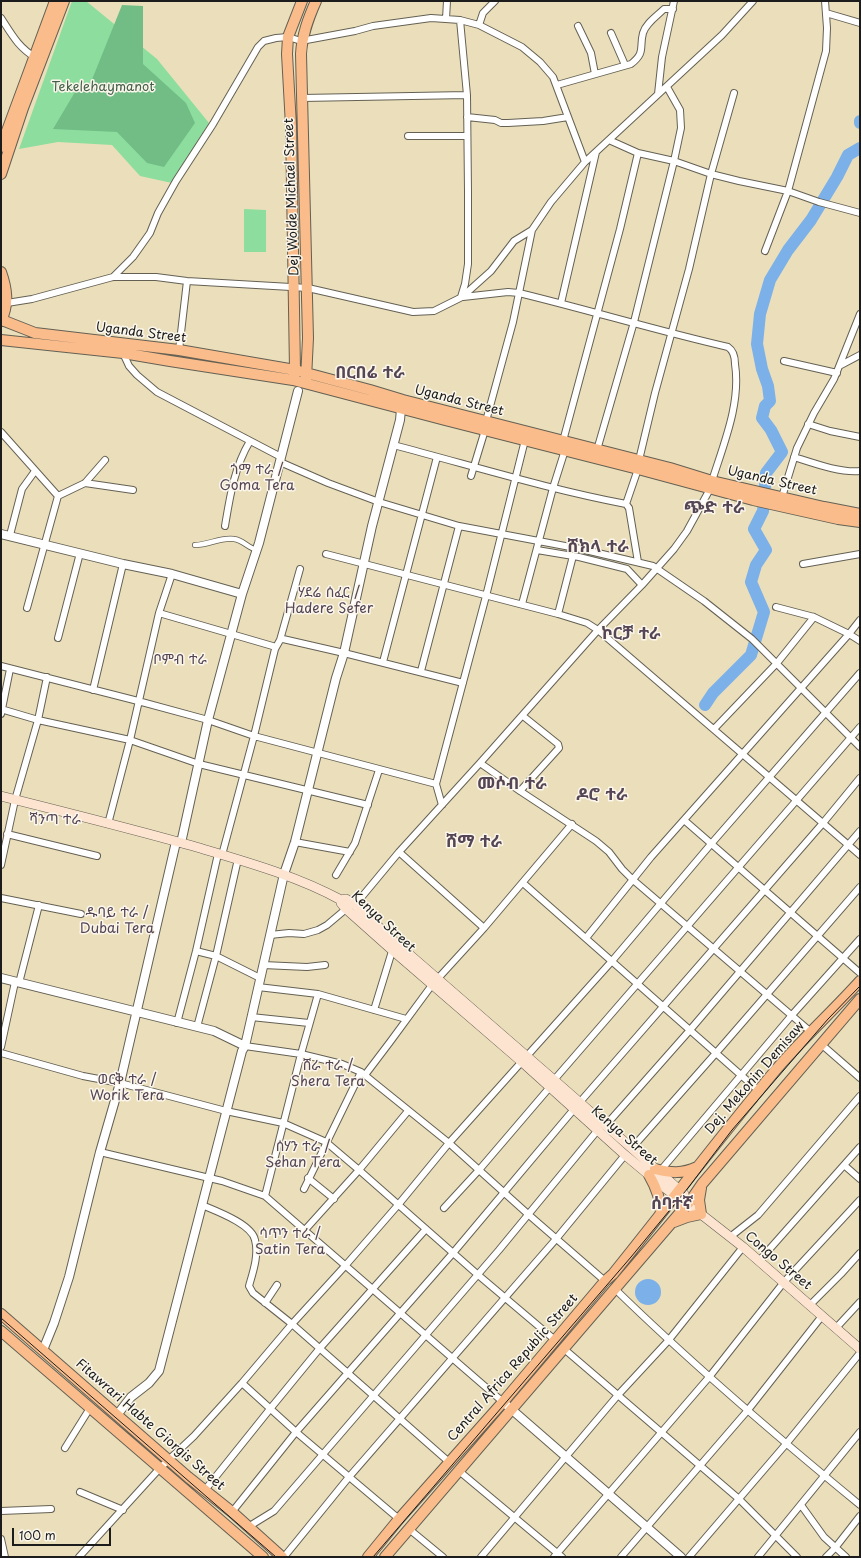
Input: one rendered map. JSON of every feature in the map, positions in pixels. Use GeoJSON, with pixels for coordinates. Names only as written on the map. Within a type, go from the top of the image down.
{"type":"FeatureCollection","features":[{"type":"Feature","properties":{"kind":"main road"},"geometry":{"type":"LineString","coordinates":[[1,174],[3,159],[39,59],[55,1]]}},
{"type":"Feature","properties":{"kind":"main road"},"geometry":{"type":"LineString","coordinates":[[1,147],[64,1]]}},
{"type":"Feature","properties":{"kind":"main road","name":"Dej Wolde Michael Street"},"geometry":{"type":"LineString","coordinates":[[306,378],[308,288],[305,233],[301,41],[316,1]]}},
{"type":"Feature","properties":{"kind":"main road","name":"Dej Wolde Michael Street"},"geometry":{"type":"LineString","coordinates":[[294,375],[294,287],[288,37],[301,4]]}},
{"type":"Feature","properties":{"kind":"main road"},"geometry":{"type":"LineString","coordinates":[[292,183],[305,185]]}},
{"type":"Feature","properties":{"kind":"main road"},"geometry":{"type":"LineString","coordinates":[[1,272],[7,295],[7,303],[1,321]]}},
{"type":"Feature","properties":{"kind":"main road","name":"Uganda Street"},"geometry":{"type":"LineString","coordinates":[[1,321],[35,333],[179,350],[294,375],[711,485],[753,495],[860,514]]}},
{"type":"Feature","properties":{"kind":"main road","name":"Uganda Street"},"geometry":{"type":"LineString","coordinates":[[1,340],[123,353],[170,362],[294,375]]}},
{"type":"Feature","properties":{"kind":"main road","name":"Uganda Street"},"geometry":{"type":"LineString","coordinates":[[486,426],[525,440],[596,450],[638,465]]}},
{"type":"Feature","properties":{"kind":"main road","name":"Uganda Street"},"geometry":{"type":"LineString","coordinates":[[776,499],[838,519],[860,522]]}},
{"type":"Feature","properties":{"kind":"main road","name":"Kenya Street"},"geometry":{"type":"LineString","coordinates":[[1,796],[238,859],[284,874],[341,900],[346,899],[351,907],[394,946],[577,1106],[597,1131],[625,1155],[655,1171]]}},
{"type":"Feature","properties":{"kind":"main road","name":"Dej. Mekonin Demisaw"},"geometry":{"type":"LineString","coordinates":[[678,1193],[698,1166],[790,1054],[860,982]]}},
{"type":"Feature","properties":{"kind":"main road"},"geometry":{"type":"LineString","coordinates":[[689,1203],[702,1184],[860,999]]}},
{"type":"Feature","properties":{"kind":"main road"},"geometry":{"type":"LineString","coordinates":[[577,1106],[606,1125],[655,1171],[679,1173],[686,1172],[698,1166]]}},
{"type":"Feature","properties":{"kind":"main road"},"geometry":{"type":"LineString","coordinates":[[655,1171],[654,1184],[660,1200],[661,1214]]}},
{"type":"Feature","properties":{"kind":"main road","name":"Congo Street"},"geometry":{"type":"LineString","coordinates":[[655,1171],[699,1212],[743,1247],[860,1349]]}},
{"type":"Feature","properties":{"kind":"main road"},"geometry":{"type":"LineString","coordinates":[[669,1225],[699,1212],[699,1200],[702,1184]]}},
{"type":"Feature","properties":{"kind":"main road","name":"Central Africa Republic Street"},"geometry":{"type":"LineString","coordinates":[[368,1557],[399,1519],[503,1402],[605,1281],[613,1274],[678,1193]]}},
{"type":"Feature","properties":{"kind":"main road","name":"Central Africa Republic Street"},"geometry":{"type":"LineString","coordinates":[[386,1557],[563,1348],[689,1203]]}},
{"type":"Feature","properties":{"kind":"main road","name":"Fitawrari Habte Giorgis Street"},"geometry":{"type":"LineString","coordinates":[[1,1314],[283,1557]]}},
{"type":"Feature","properties":{"kind":"main road"},"geometry":{"type":"LineString","coordinates":[[1,1331],[30,1358],[263,1557]]}},
{"type":"Feature","properties":{"kind":"street"},"geometry":{"type":"LineString","coordinates":[[446,19],[448,1]]}},
{"type":"Feature","properties":{"kind":"street"},"geometry":{"type":"LineString","coordinates":[[478,25],[483,13],[495,1]]}},
{"type":"Feature","properties":{"kind":"street"},"geometry":{"type":"LineString","coordinates":[[471,476],[486,426],[513,322],[532,230],[551,202],[585,162],[722,35],[753,1]]}},
{"type":"Feature","properties":{"kind":"street"},"geometry":{"type":"LineString","coordinates":[[765,252],[788,191],[826,51],[827,28],[825,1]]}},
{"type":"Feature","properties":{"kind":"street"},"geometry":{"type":"LineString","coordinates":[[301,4],[311,11]]}},
{"type":"Feature","properties":{"kind":"street"},"geometry":{"type":"LineString","coordinates":[[557,85],[631,64],[635,61],[642,50],[643,34],[647,25],[664,9],[673,4]]}},
{"type":"Feature","properties":{"kind":"street"},"geometry":{"type":"LineString","coordinates":[[658,94],[662,57],[673,4]]}},
{"type":"Feature","properties":{"kind":"street"},"geometry":{"type":"LineString","coordinates":[[826,13],[860,23]]}},
{"type":"Feature","properties":{"kind":"street"},"geometry":{"type":"LineString","coordinates":[[1,18],[23,50],[39,59]]}},
{"type":"Feature","properties":{"kind":"street"},"geometry":{"type":"LineString","coordinates":[[113,277],[132,257],[150,233],[158,213],[176,181],[213,124],[258,47],[268,40],[276,38],[288,37],[301,41],[355,31],[373,26],[430,18],[460,20],[478,25],[522,47],[540,62],[553,77],[585,162]]}},
{"type":"Feature","properties":{"kind":"street"},"geometry":{"type":"LineString","coordinates":[[460,20],[467,95],[468,192],[468,264],[465,284],[461,297]]}},
{"type":"Feature","properties":{"kind":"street"},"geometry":{"type":"LineString","coordinates":[[578,26],[591,53],[595,74]]}},
{"type":"Feature","properties":{"kind":"street"},"geometry":{"type":"LineString","coordinates":[[611,33],[625,65]]}},
{"type":"Feature","properties":{"kind":"street"},"geometry":{"type":"LineString","coordinates":[[596,450],[634,322],[681,128],[680,110],[667,87]]}},
{"type":"Feature","properties":{"kind":"street"},"geometry":{"type":"LineString","coordinates":[[626,504],[638,465],[689,269],[711,174],[734,93]]}},
{"type":"Feature","properties":{"kind":"street"},"geometry":{"type":"LineString","coordinates":[[302,98],[467,95]]}},
{"type":"Feature","properties":{"kind":"street"},"geometry":{"type":"LineString","coordinates":[[467,117],[495,120],[501,123],[543,121],[568,117]]}},
{"type":"Feature","properties":{"kind":"street"},"geometry":{"type":"LineString","coordinates":[[408,136],[467,136]]}},
{"type":"Feature","properties":{"kind":"street"},"geometry":{"type":"LineString","coordinates":[[609,140],[638,153],[674,161],[711,174],[788,191],[819,202],[860,213]]}},
{"type":"Feature","properties":{"kind":"street"},"geometry":{"type":"LineString","coordinates":[[561,303],[596,152]]}},
{"type":"Feature","properties":{"kind":"street"},"geometry":{"type":"LineString","coordinates":[[522,604],[540,541],[638,153]]}},
{"type":"Feature","properties":{"kind":"street"},"geometry":{"type":"LineString","coordinates":[[7,303],[32,299],[113,277],[156,277],[187,281],[308,288],[413,312],[434,311],[461,297],[490,271],[514,241],[532,230]]}},
{"type":"Feature","properties":{"kind":"street"},"geometry":{"type":"LineString","coordinates":[[179,350],[187,281]]}},
{"type":"Feature","properties":{"kind":"street"},"geometry":{"type":"LineString","coordinates":[[270,935],[289,933],[304,934],[318,930],[351,907],[523,716],[598,630],[642,585],[687,531],[711,485],[730,422],[737,387],[734,356],[732,350],[728,348],[671,334],[634,322],[597,314],[561,303],[519,293],[508,292],[461,297]]}},
{"type":"Feature","properties":{"kind":"street"},"geometry":{"type":"LineString","coordinates":[[776,499],[808,424],[841,365],[860,314]]}},
{"type":"Feature","properties":{"kind":"street"},"geometry":{"type":"LineString","coordinates":[[123,353],[129,366],[141,379],[157,392],[250,441],[281,460],[328,483],[378,502],[459,526],[581,549],[648,564],[657,568],[752,639],[777,662],[860,747]]}},
{"type":"Feature","properties":{"kind":"street"},"geometry":{"type":"LineString","coordinates":[[841,365],[860,356]]}},
{"type":"Feature","properties":{"kind":"street"},"geometry":{"type":"LineString","coordinates":[[784,361],[837,373]]}},
{"type":"Feature","properties":{"kind":"street","name":"Dej Wolde Michael Street"},"geometry":{"type":"LineString","coordinates":[[294,375],[298,392]]}},
{"type":"Feature","properties":{"kind":"street"},"geometry":{"type":"LineString","coordinates":[[43,1350],[54,1323],[69,1277],[100,1152],[120,1083],[138,1012],[140,997],[178,842],[199,764],[208,720],[242,594],[257,550],[298,392],[306,378]]}},
{"type":"Feature","properties":{"kind":"street"},"geometry":{"type":"LineString","coordinates":[[117,1415],[131,1397],[149,1383],[159,1371],[210,1179],[226,1111],[242,1051],[245,1046],[284,874],[295,842],[317,752],[344,653],[378,502],[400,420],[402,404]]}},
{"type":"Feature","properties":{"kind":"street"},"geometry":{"type":"LineString","coordinates":[[808,424],[830,432],[860,438]]}},
{"type":"Feature","properties":{"kind":"street"},"geometry":{"type":"LineString","coordinates":[[1,432],[58,496]]}},
{"type":"Feature","properties":{"kind":"street"},"geometry":{"type":"LineString","coordinates":[[442,805],[436,784],[502,535],[514,478],[525,440]]}},
{"type":"Feature","properties":{"kind":"street"},"geometry":{"type":"LineString","coordinates":[[225,526],[235,472],[250,441]]}},
{"type":"Feature","properties":{"kind":"street"},"geometry":{"type":"LineString","coordinates":[[393,445],[553,488],[626,504],[629,508],[634,562],[629,570]]}},
{"type":"Feature","properties":{"kind":"street"},"geometry":{"type":"LineString","coordinates":[[383,662],[437,457]]}},
{"type":"Feature","properties":{"kind":"street"},"geometry":{"type":"LineString","coordinates":[[794,457],[823,466],[860,471]]}},
{"type":"Feature","properties":{"kind":"street"},"geometry":{"type":"LineString","coordinates":[[27,608],[58,496],[85,483],[105,460]]}},
{"type":"Feature","properties":{"kind":"street"},"geometry":{"type":"LineString","coordinates":[[10,535],[22,489],[35,471]]}},
{"type":"Feature","properties":{"kind":"street"},"geometry":{"type":"LineString","coordinates":[[85,483],[133,490]]}},
{"type":"Feature","properties":{"kind":"street"},"geometry":{"type":"LineString","coordinates":[[421,672],[459,526]]}},
{"type":"Feature","properties":{"kind":"street"},"geometry":{"type":"LineString","coordinates":[[1,534],[123,564],[172,574],[242,594]]}},
{"type":"Feature","properties":{"kind":"street"},"geometry":{"type":"LineString","coordinates":[[195,545],[201,545],[223,538],[229,538],[240,540],[251,548],[257,550]]}},
{"type":"Feature","properties":{"kind":"street"},"geometry":{"type":"LineString","coordinates":[[558,614],[576,557],[581,549]]}},
{"type":"Feature","properties":{"kind":"street"},"geometry":{"type":"LineString","coordinates":[[537,550],[576,557],[629,570],[642,585]]}},
{"type":"Feature","properties":{"kind":"street"},"geometry":{"type":"LineString","coordinates":[[58,638],[80,553]]}},
{"type":"Feature","properties":{"kind":"street"},"geometry":{"type":"LineString","coordinates":[[326,554],[522,604],[587,623],[598,630],[860,855]]}},
{"type":"Feature","properties":{"kind":"street"},"geometry":{"type":"LineString","coordinates":[[803,564],[860,554]]}},
{"type":"Feature","properties":{"kind":"street"},"geometry":{"type":"LineString","coordinates":[[93,690],[123,564]]}},
{"type":"Feature","properties":{"kind":"street"},"geometry":{"type":"LineString","coordinates":[[177,1023],[220,854],[254,736],[276,647],[280,640],[300,569]]}},
{"type":"Feature","properties":{"kind":"street"},"geometry":{"type":"LineString","coordinates":[[108,824],[130,740],[159,613],[172,574]]}},
{"type":"Feature","properties":{"kind":"street"},"geometry":{"type":"LineString","coordinates":[[776,606],[814,617],[860,641]]}},
{"type":"Feature","properties":{"kind":"street"},"geometry":{"type":"LineString","coordinates":[[159,613],[276,647]]}},
{"type":"Feature","properties":{"kind":"street"},"geometry":{"type":"LineString","coordinates":[[714,729],[777,662],[814,617]]}},
{"type":"Feature","properties":{"kind":"street"},"geometry":{"type":"LineString","coordinates":[[586,938],[632,879],[860,620]]}},
{"type":"Feature","properties":{"kind":"street"},"geometry":{"type":"LineString","coordinates":[[280,640],[283,639],[383,662],[463,683]]}},
{"type":"Feature","properties":{"kind":"street"},"geometry":{"type":"LineString","coordinates":[[1,666],[138,701],[208,720],[254,736],[436,784]]}},
{"type":"Feature","properties":{"kind":"street"},"geometry":{"type":"LineString","coordinates":[[10,669],[1,711],[130,740],[199,764],[308,789],[368,805]]}},
{"type":"Feature","properties":{"kind":"street"},"geometry":{"type":"LineString","coordinates":[[79,1557],[160,1468],[202,1428],[242,1383],[292,1324],[345,1266],[449,1143],[612,961],[711,844],[860,674]]}},
{"type":"Feature","properties":{"kind":"street"},"geometry":{"type":"LineString","coordinates":[[1,864],[15,800],[38,720],[47,677]]}},
{"type":"Feature","properties":{"kind":"street"},"geometry":{"type":"LineString","coordinates":[[520,791],[559,748],[558,744],[523,716]]}},
{"type":"Feature","properties":{"kind":"street"},"geometry":{"type":"LineString","coordinates":[[444,1208],[479,1170],[637,983],[739,868],[860,727]]}},
{"type":"Feature","properties":{"kind":"street"},"geometry":{"type":"LineString","coordinates":[[480,763],[596,841],[609,852],[632,879],[811,1032]]}},
{"type":"Feature","properties":{"kind":"street"},"geometry":{"type":"LineString","coordinates":[[336,875],[354,843],[379,770]]}},
{"type":"Feature","properties":{"kind":"street"},"geometry":{"type":"LineString","coordinates":[[232,1512],[296,1432],[453,1253],[577,1106],[823,823],[860,778]]}},
{"type":"Feature","properties":{"kind":"street"},"geometry":{"type":"LineString","coordinates":[[684,820],[860,973]]}},
{"type":"Feature","properties":{"kind":"street"},"geometry":{"type":"LineString","coordinates":[[304,1189],[326,1142],[363,1074],[434,981],[484,928],[572,824]]}},
{"type":"Feature","properties":{"kind":"street"},"geometry":{"type":"LineString","coordinates":[[606,1125],[690,1030],[860,831]]}},
{"type":"Feature","properties":{"kind":"street"},"geometry":{"type":"LineString","coordinates":[[7,834],[98,856]]}},
{"type":"Feature","properties":{"kind":"street"},"geometry":{"type":"LineString","coordinates":[[295,842],[350,852]]}},
{"type":"Feature","properties":{"kind":"street"},"geometry":{"type":"LineString","coordinates":[[399,852],[484,928]]}},
{"type":"Feature","properties":{"kind":"street"},"geometry":{"type":"LineString","coordinates":[[197,1027],[216,956],[238,859]]}},
{"type":"Feature","properties":{"kind":"street"},"geometry":{"type":"LineString","coordinates":[[523,883],[759,1091]]}},
{"type":"Feature","properties":{"kind":"street"},"geometry":{"type":"LineString","coordinates":[[632,1148],[818,937],[860,887]]}},
{"type":"Feature","properties":{"kind":"street"},"geometry":{"type":"LineString","coordinates":[[1,898],[81,914]]}},
{"type":"Feature","properties":{"kind":"street"},"geometry":{"type":"LineString","coordinates":[[1,1048],[17,983],[39,905]]}},
{"type":"Feature","properties":{"kind":"street"},"geometry":{"type":"LineString","coordinates":[[655,1171],[860,939]]}},
{"type":"Feature","properties":{"kind":"street"},"geometry":{"type":"LineString","coordinates":[[374,1010],[394,946]]}},
{"type":"Feature","properties":{"kind":"street"},"geometry":{"type":"LineString","coordinates":[[196,951],[216,956],[260,978]]}},
{"type":"Feature","properties":{"kind":"street"},"geometry":{"type":"LineString","coordinates":[[263,965],[307,967],[325,965]]}},
{"type":"Feature","properties":{"kind":"street"},"geometry":{"type":"LineString","coordinates":[[1,978],[214,1031],[245,1046],[301,1054],[342,1064],[363,1074],[449,1143],[605,1281]]}},
{"type":"Feature","properties":{"kind":"street"},"geometry":{"type":"LineString","coordinates":[[258,987],[318,994],[406,1019]]}},
{"type":"Feature","properties":{"kind":"street"},"geometry":{"type":"LineString","coordinates":[[265,1196],[309,1023],[318,994]]}},
{"type":"Feature","properties":{"kind":"street"},"geometry":{"type":"LineString","coordinates":[[251,1017],[309,1023]]}},
{"type":"Feature","properties":{"kind":"street"},"geometry":{"type":"LineString","coordinates":[[821,1044],[860,1078]]}},
{"type":"Feature","properties":{"kind":"street"},"geometry":{"type":"LineString","coordinates":[[1,1053],[83,1076],[120,1083],[226,1111],[284,1124],[326,1142],[555,1340]]}},
{"type":"Feature","properties":{"kind":"street"},"geometry":{"type":"LineString","coordinates":[[730,1237],[758,1214],[860,1096]]}},
{"type":"Feature","properties":{"kind":"street"},"geometry":{"type":"LineString","coordinates":[[304,1231],[359,1170],[408,1111]]}},
{"type":"Feature","properties":{"kind":"street"},"geometry":{"type":"LineString","coordinates":[[248,1527],[274,1511],[529,1215],[597,1131]]}},
{"type":"Feature","properties":{"kind":"street"},"geometry":{"type":"LineString","coordinates":[[759,1261],[860,1147]]}},
{"type":"Feature","properties":{"kind":"street"},"geometry":{"type":"LineString","coordinates":[[100,1152],[222,1181],[265,1196],[681,1557]]}},
{"type":"Feature","properties":{"kind":"street"},"geometry":{"type":"LineString","coordinates":[[283,1557],[349,1477],[556,1239],[625,1155]]}},
{"type":"Feature","properties":{"kind":"street"},"geometry":{"type":"LineString","coordinates":[[844,1165],[860,1179]]}},
{"type":"Feature","properties":{"kind":"street"},"geometry":{"type":"LineString","coordinates":[[308,1178],[334,1198]]}},
{"type":"Feature","properties":{"kind":"street"},"geometry":{"type":"LineString","coordinates":[[460,1471],[516,1517],[558,1556],[608,1493],[710,1376],[784,1282],[860,1200]]}},
{"type":"Feature","properties":{"kind":"street"},"geometry":{"type":"LineString","coordinates":[[202,1205],[235,1220],[253,1235],[256,1249],[249,1286],[253,1293],[320,1348],[449,1462]]}},
{"type":"Feature","properties":{"kind":"street"},"geometry":{"type":"LineString","coordinates":[[205,1490],[320,1348],[426,1229]]}},
{"type":"Feature","properties":{"kind":"street"},"geometry":{"type":"LineString","coordinates":[[481,1557],[618,1395],[668,1341],[743,1247]]}},
{"type":"Feature","properties":{"kind":"street"},"geometry":{"type":"LineString","coordinates":[[810,1305],[860,1253]]}},
{"type":"Feature","properties":{"kind":"street"},"geometry":{"type":"LineString","coordinates":[[265,1303],[277,1285]]}},
{"type":"Feature","properties":{"kind":"street"},"geometry":{"type":"LineString","coordinates":[[615,1289],[668,1341],[710,1376],[786,1444],[860,1505]]}},
{"type":"Feature","properties":{"kind":"street"},"geometry":{"type":"LineString","coordinates":[[836,1328],[860,1302]]}},
{"type":"Feature","properties":{"kind":"street"},"geometry":{"type":"LineString","coordinates":[[621,1557],[748,1410],[822,1316]]}},
{"type":"Feature","properties":{"kind":"street"},"geometry":{"type":"LineString","coordinates":[[563,1348],[739,1499],[797,1557]]}},
{"type":"Feature","properties":{"kind":"street"},"geometry":{"type":"LineString","coordinates":[[689,1557],[786,1444],[860,1353]]}},
{"type":"Feature","properties":{"kind":"street"},"geometry":{"type":"LineString","coordinates":[[242,1383],[296,1432],[399,1519]]}},
{"type":"Feature","properties":{"kind":"street"},"geometry":{"type":"LineString","coordinates":[[65,1448],[90,1408]]}},
{"type":"Feature","properties":{"kind":"street"},"geometry":{"type":"LineString","coordinates":[[758,1557],[860,1432]]}},
{"type":"Feature","properties":{"kind":"street"},"geometry":{"type":"LineString","coordinates":[[80,1492],[123,1510]]}},
{"type":"Feature","properties":{"kind":"street"},"geometry":{"type":"LineString","coordinates":[[801,1505],[835,1548],[846,1557]]}},
{"type":"Feature","properties":{"kind":"street"},"geometry":{"type":"LineString","coordinates":[[1,1511],[51,1510]]}},
{"type":"Feature","properties":{"kind":"street"},"geometry":{"type":"LineString","coordinates":[[826,1557],[860,1516]]}},
{"type":"Feature","properties":{"kind":"street"},"geometry":{"type":"LineString","coordinates":[[409,1529],[442,1557]]}},
{"type":"Feature","properties":{"kind":"street"},"geometry":{"type":"LineString","coordinates":[[1,1540],[5,1557]]}},
{"type":"Feature","properties":{"kind":"green space","name":"Tekelehaymanot"},"geometry":{"type":"Polygon","coordinates":[[[72,1],[86,1],[157,59],[209,123],[172,183],[140,176],[112,145],[58,142],[19,149],[72,1]]]}},
{"type":"Feature","properties":{"kind":"green space"},"geometry":{"type":"Polygon","coordinates":[[[122,5],[143,6],[143,64],[186,103],[195,123],[164,167],[147,163],[117,132],[53,129],[75,92],[89,87],[122,5]]]}},
{"type":"Feature","properties":{"kind":"green space"},"geometry":{"type":"Polygon","coordinates":[[[244,209],[266,210],[266,252],[244,252],[244,209]]]}},
{"type":"Feature","properties":{"kind":"water"},"geometry":{"type":"Polygon","coordinates":[[[648,1279],[657,1283],[661,1292],[657,1301],[648,1305],[639,1301],[635,1292],[639,1283],[648,1279]]]}},
{"type":"Feature","properties":{"kind":"waterway"},"geometry":{"type":"LineString","coordinates":[[705,705],[713,693],[751,655],[764,612],[751,582],[756,565],[766,550],[754,529],[763,511],[766,473],[782,452],[771,430],[762,418],[765,406],[770,401],[768,386],[762,369],[757,344],[760,314],[770,280],[788,250],[811,220],[837,177],[848,155],[860,148]]}},
{"type":"Feature","properties":{"kind":"tram line"},"geometry":{"type":"LineString","coordinates":[[373,1557],[631,1257],[688,1188],[732,1130],[828,1019],[860,986]]}},
{"type":"Feature","properties":{"kind":"tram line"},"geometry":{"type":"LineString","coordinates":[[1,1318],[276,1557]]}},
{"type":"Feature","properties":{"kind":"district","name":"በርበሬ ተራ"},"geometry":{"type":"Point","coordinates":[370,373]}},
{"type":"Feature","properties":{"kind":"district","name":"ጎማ ተራ / Goma Tera"},"geometry":{"type":"Point","coordinates":[257,478]}},
{"type":"Feature","properties":{"kind":"district","name":"ጭድ ተራ"},"geometry":{"type":"Point","coordinates":[714,508]}},
{"type":"Feature","properties":{"kind":"district","name":"ሸክላ ተራ"},"geometry":{"type":"Point","coordinates":[598,547]}},
{"type":"Feature","properties":{"kind":"district","name":"ሃደሬ ሰፈር / Hadere Sefer"},"geometry":{"type":"Point","coordinates":[329,602]}},
{"type":"Feature","properties":{"kind":"district","name":"ኮርቻ ተራ"},"geometry":{"type":"Point","coordinates":[631,634]}},
{"type":"Feature","properties":{"kind":"district","name":"ቦምብ ተራ"},"geometry":{"type":"Point","coordinates":[180,660]}},
{"type":"Feature","properties":{"kind":"district","name":"መሶብ ተራ"},"geometry":{"type":"Point","coordinates":[512,784]}},
{"type":"Feature","properties":{"kind":"district","name":"ዶሮ ተራ"},"geometry":{"type":"Point","coordinates":[602,795]}},
{"type":"Feature","properties":{"kind":"district","name":"ሻንጣ ተራ"},"geometry":{"type":"Point","coordinates":[55,820]}},
{"type":"Feature","properties":{"kind":"district","name":"ሸማ ተራ"},"geometry":{"type":"Point","coordinates":[474,842]}},
{"type":"Feature","properties":{"kind":"district","name":"ዱባይ ተራ / Dubai Tera"},"geometry":{"type":"Point","coordinates":[117,922]}},
{"type":"Feature","properties":{"kind":"district","name":"ሸራ ተራ / Shera Tera"},"geometry":{"type":"Point","coordinates":[328,1074]}},
{"type":"Feature","properties":{"kind":"district","name":"ወርቅ ተራ / Worik Tera"},"geometry":{"type":"Point","coordinates":[127,1088]}},
{"type":"Feature","properties":{"kind":"district","name":"ሰሃን ተራ / Sehan Tera"},"geometry":{"type":"Point","coordinates":[303,1156]}},
{"type":"Feature","properties":{"kind":"district","name":"ሰባተኛ"},"geometry":{"type":"Point","coordinates":[672,1204]}},
{"type":"Feature","properties":{"kind":"district","name":"ሳጥን ተራ / Satin Tera"},"geometry":{"type":"Point","coordinates":[290,1242]}}]}
